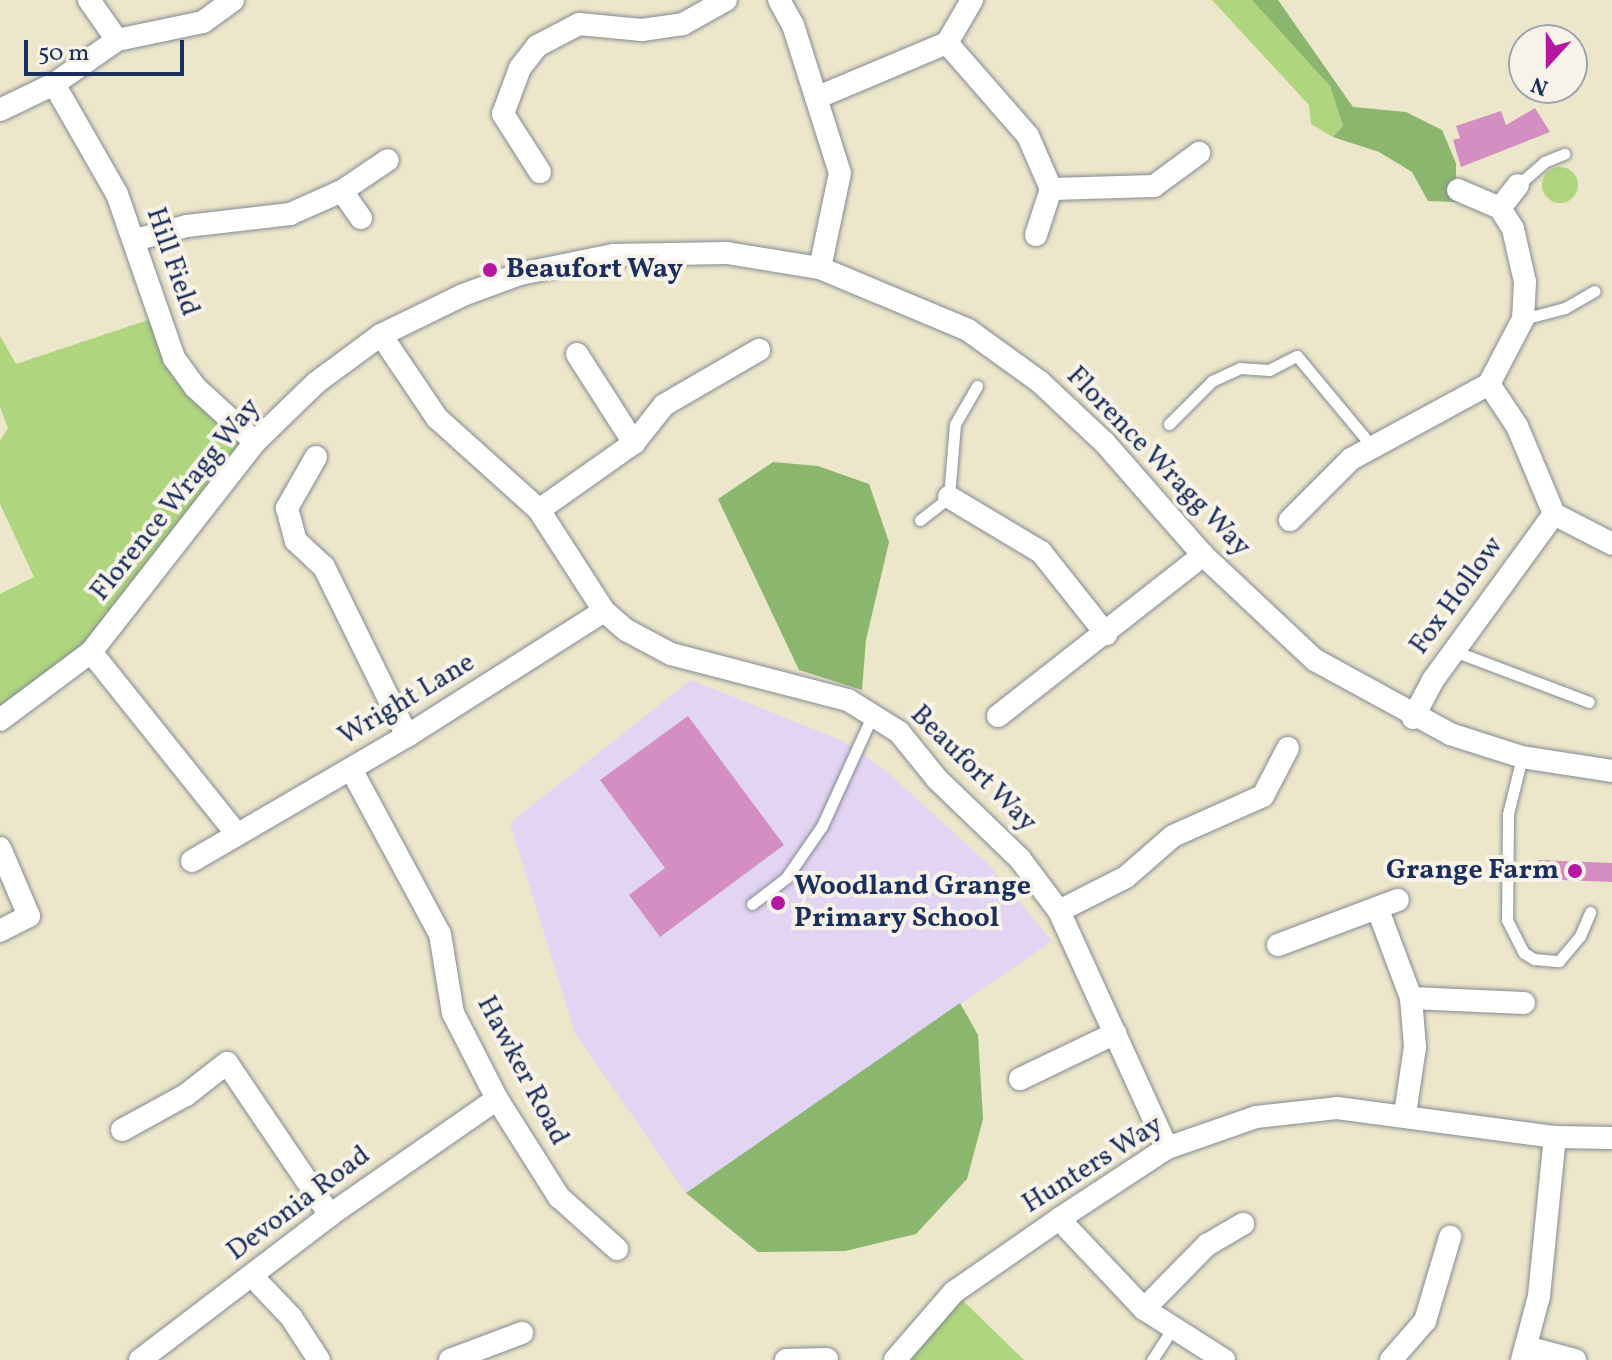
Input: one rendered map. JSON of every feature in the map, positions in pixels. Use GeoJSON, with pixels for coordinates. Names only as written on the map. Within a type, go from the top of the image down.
{"type":"FeatureCollection","features":[{"type":"Feature","properties":{"kind":"street"},"geometry":{"type":"LineString","coordinates":[[89,0],[117,40]]}},
{"type":"Feature","properties":{"kind":"street"},"geometry":{"type":"LineString","coordinates":[[0,110],[54,84],[117,40],[203,22],[233,0]]}},
{"type":"Feature","properties":{"kind":"street"},"geometry":{"type":"LineString","coordinates":[[540,172],[496,113],[520,68],[559,30],[579,24],[661,29],[709,13],[726,0]]}},
{"type":"Feature","properties":{"kind":"street"},"geometry":{"type":"LineString","coordinates":[[779,0],[793,25],[840,173],[820,268]]}},
{"type":"Feature","properties":{"kind":"street"},"geometry":{"type":"LineString","coordinates":[[816,98],[947,43],[972,0]]}},
{"type":"Feature","properties":{"kind":"street"},"geometry":{"type":"LineString","coordinates":[[947,43],[1028,136],[1051,189],[1036,235]]}},
{"type":"Feature","properties":{"kind":"street","name":"Hill Field"},"geometry":{"type":"LineString","coordinates":[[54,84],[117,194],[174,358],[195,387],[255,442]]}},
{"type":"Feature","properties":{"kind":"street"},"geometry":{"type":"LineString","coordinates":[[1051,189],[1154,186],[1199,153]]}},
{"type":"Feature","properties":{"kind":"street"},"geometry":{"type":"LineString","coordinates":[[135,240],[187,226],[290,214],[342,191],[388,160]]}},
{"type":"Feature","properties":{"kind":"street"},"geometry":{"type":"LineString","coordinates":[[1500,208],[1518,185]]}},
{"type":"Feature","properties":{"kind":"street"},"geometry":{"type":"LineString","coordinates":[[1290,520],[1351,459],[1371,445],[1489,384],[1523,319],[1525,282],[1513,229],[1500,208],[1458,190]]}},
{"type":"Feature","properties":{"kind":"street"},"geometry":{"type":"LineString","coordinates":[[342,191],[361,218]]}},
{"type":"Feature","properties":{"kind":"street","name":"Florence Wragg Way"},"geometry":{"type":"LineString","coordinates":[[0,720],[91,652],[255,442],[317,382],[381,335],[463,295],[520,274],[613,255],[727,253],[820,268],[968,330],[1040,382],[1105,443],[1203,555],[1294,644],[1413,718],[1522,757],[1612,771]]}},
{"type":"Feature","properties":{"kind":"street","name":"Beaufort Way"},"geometry":{"type":"LineString","coordinates":[[381,335],[437,418],[539,510],[604,611],[626,630],[671,654],[848,700],[899,732],[937,779],[1020,859],[1059,911],[1167,1148]]}},
{"type":"Feature","properties":{"kind":"street"},"geometry":{"type":"LineString","coordinates":[[539,510],[634,443],[664,405],[759,350]]}},
{"type":"Feature","properties":{"kind":"street"},"geometry":{"type":"LineString","coordinates":[[577,354],[634,443]]}},
{"type":"Feature","properties":{"kind":"street"},"geometry":{"type":"LineString","coordinates":[[1489,384],[1517,426],[1554,514],[1612,544]]}},
{"type":"Feature","properties":{"kind":"street"},"geometry":{"type":"LineString","coordinates":[[316,457],[287,508],[296,541],[324,567],[407,736]]}},
{"type":"Feature","properties":{"kind":"street"},"geometry":{"type":"LineString","coordinates":[[949,497],[1041,552],[1106,634]]}},
{"type":"Feature","properties":{"kind":"street","name":"Fox Hollow"},"geometry":{"type":"LineString","coordinates":[[1413,718],[1454,651],[1554,514]]}},
{"type":"Feature","properties":{"kind":"street"},"geometry":{"type":"LineString","coordinates":[[998,716],[1203,555]]}},
{"type":"Feature","properties":{"kind":"street","name":"Wright Lane"},"geometry":{"type":"LineString","coordinates":[[192,861],[407,736],[604,611]]}},
{"type":"Feature","properties":{"kind":"street"},"geometry":{"type":"LineString","coordinates":[[91,652],[236,833]]}},
{"type":"Feature","properties":{"kind":"street"},"geometry":{"type":"LineString","coordinates":[[1059,911],[1126,877],[1173,836],[1263,796],[1288,748]]}},
{"type":"Feature","properties":{"kind":"street","name":"Hawker Road"},"geometry":{"type":"LineString","coordinates":[[351,769],[440,934],[453,1013],[497,1099],[559,1197],[617,1249]]}},
{"type":"Feature","properties":{"kind":"street"},"geometry":{"type":"LineString","coordinates":[[0,848],[29,916],[0,931]]}},
{"type":"Feature","properties":{"kind":"street"},"geometry":{"type":"LineString","coordinates":[[1278,945],[1388,905],[1411,998],[1415,1047],[1405,1114]]}},
{"type":"Feature","properties":{"kind":"street"},"geometry":{"type":"LineString","coordinates":[[1411,998],[1524,1003]]}},
{"type":"Feature","properties":{"kind":"street"},"geometry":{"type":"LineString","coordinates":[[1020,1079],[1116,1033]]}},
{"type":"Feature","properties":{"kind":"street"},"geometry":{"type":"LineString","coordinates":[[122,1130],[186,1095],[227,1063],[330,1215]]}},
{"type":"Feature","properties":{"kind":"street","name":"Devonia Road"},"geometry":{"type":"LineString","coordinates":[[140,1360],[330,1215],[497,1099]]}},
{"type":"Feature","properties":{"kind":"street","name":"Hunters Way"},"geometry":{"type":"LineString","coordinates":[[895,1360],[954,1292],[1059,1219],[1167,1148],[1256,1117],[1337,1108],[1405,1114],[1555,1137],[1612,1138]]}},
{"type":"Feature","properties":{"kind":"street"},"geometry":{"type":"LineString","coordinates":[[1555,1137],[1539,1296],[1525,1353],[1575,1360]]}},
{"type":"Feature","properties":{"kind":"street"},"geometry":{"type":"LineString","coordinates":[[1059,1219],[1144,1309],[1171,1331],[1224,1360]]}},
{"type":"Feature","properties":{"kind":"street"},"geometry":{"type":"LineString","coordinates":[[1144,1309],[1207,1245],[1243,1224]]}},
{"type":"Feature","properties":{"kind":"street"},"geometry":{"type":"LineString","coordinates":[[1391,1360],[1425,1321],[1450,1237]]}},
{"type":"Feature","properties":{"kind":"street"},"geometry":{"type":"LineString","coordinates":[[252,1276],[291,1317],[319,1360]]}},
{"type":"Feature","properties":{"kind":"street"},"geometry":{"type":"LineString","coordinates":[[450,1360],[522,1333]]}},
{"type":"Feature","properties":{"kind":"street"},"geometry":{"type":"LineString","coordinates":[[786,1360],[827,1359]]}},
{"type":"Feature","properties":{"kind":"lane"},"geometry":{"type":"LineString","coordinates":[[1518,185],[1544,162],[1564,154]]}},
{"type":"Feature","properties":{"kind":"lane"},"geometry":{"type":"LineString","coordinates":[[1523,319],[1565,308],[1595,291]]}},
{"type":"Feature","properties":{"kind":"lane"},"geometry":{"type":"LineString","coordinates":[[1169,424],[1212,381],[1240,368],[1269,370],[1297,356],[1371,445]]}},
{"type":"Feature","properties":{"kind":"lane"},"geometry":{"type":"LineString","coordinates":[[920,520],[949,497],[955,424],[977,386]]}},
{"type":"Feature","properties":{"kind":"lane"},"geometry":{"type":"LineString","coordinates":[[1454,651],[1589,702]]}},
{"type":"Feature","properties":{"kind":"lane"},"geometry":{"type":"LineString","coordinates":[[752,904],[786,878],[822,826],[873,713]]}},
{"type":"Feature","properties":{"kind":"lane"},"geometry":{"type":"LineString","coordinates":[[1522,757],[1508,814],[1507,920],[1524,953],[1534,959],[1559,961],[1589,921],[1590,912]]}},
{"type":"Feature","properties":{"kind":"lane"},"geometry":{"type":"LineString","coordinates":[[1152,1360],[1171,1331]]}},
{"type":"Feature","properties":{"kind":"shaded area","name":"Woodland Grange Primary School"},"geometry":{"type":"Polygon","coordinates":[[[691,680],[843,741],[885,770],[989,865],[1052,941],[686,1193],[575,1033],[510,823],[691,680]]]}},
{"type":"Feature","properties":{"kind":"green space"},"geometry":{"type":"Polygon","coordinates":[[[1212,0],[1252,0],[1286,34],[1330,86],[1343,126],[1333,137],[1311,124],[1309,105],[1212,0]]]}},
{"type":"Feature","properties":{"kind":"green space"},"geometry":{"type":"Polygon","coordinates":[[[1252,0],[1278,0],[1353,107],[1406,112],[1442,130],[1456,163],[1456,202],[1428,201],[1412,172],[1379,152],[1333,137],[1343,126],[1330,86],[1252,0]]]}},
{"type":"Feature","properties":{"kind":"green space"},"geometry":{"type":"Polygon","coordinates":[[[1560,167],[1573,172],[1578,185],[1573,198],[1560,203],[1547,198],[1542,185],[1547,172],[1560,167]]]}},
{"type":"Feature","properties":{"kind":"green space"},"geometry":{"type":"Polygon","coordinates":[[[157,317],[195,387],[255,442],[100,635],[0,720],[0,594],[34,577],[0,504],[0,441],[8,428],[0,407],[0,336],[16,364],[157,317]]]}},
{"type":"Feature","properties":{"kind":"green space"},"geometry":{"type":"Polygon","coordinates":[[[773,462],[818,466],[869,484],[889,542],[866,640],[862,690],[799,670],[718,499],[773,462]]]}},
{"type":"Feature","properties":{"kind":"green space"},"geometry":{"type":"Polygon","coordinates":[[[960,1003],[978,1035],[983,1119],[967,1179],[916,1234],[845,1251],[758,1252],[686,1193],[960,1003]]]}},
{"type":"Feature","properties":{"kind":"green space"},"geometry":{"type":"Polygon","coordinates":[[[954,1292],[1024,1360],[906,1360],[954,1292]]]}},
{"type":"Feature","properties":{"kind":"building"},"geometry":{"type":"Polygon","coordinates":[[[1535,108],[1550,132],[1461,167],[1453,140],[1460,138],[1456,126],[1501,111],[1506,125],[1535,108]]]}},
{"type":"Feature","properties":{"kind":"building"},"geometry":{"type":"Polygon","coordinates":[[[688,716],[784,845],[660,937],[629,895],[665,868],[600,780],[688,716]]]}},
{"type":"Feature","properties":{"kind":"building","name":"Grange Farm"},"geometry":{"type":"Polygon","coordinates":[[[1538,860],[1612,863],[1612,882],[1537,879],[1538,860]]]}},
{"type":"Feature","properties":{"kind":"place","name":"Beaufort Way"},"geometry":{"type":"Point","coordinates":[490,270]}},
{"type":"Feature","properties":{"kind":"place","name":"Grange Farm"},"geometry":{"type":"Point","coordinates":[1575,871]}},
{"type":"Feature","properties":{"kind":"place","name":"Woodland Grange Primary School"},"geometry":{"type":"Point","coordinates":[778,903]}}]}
